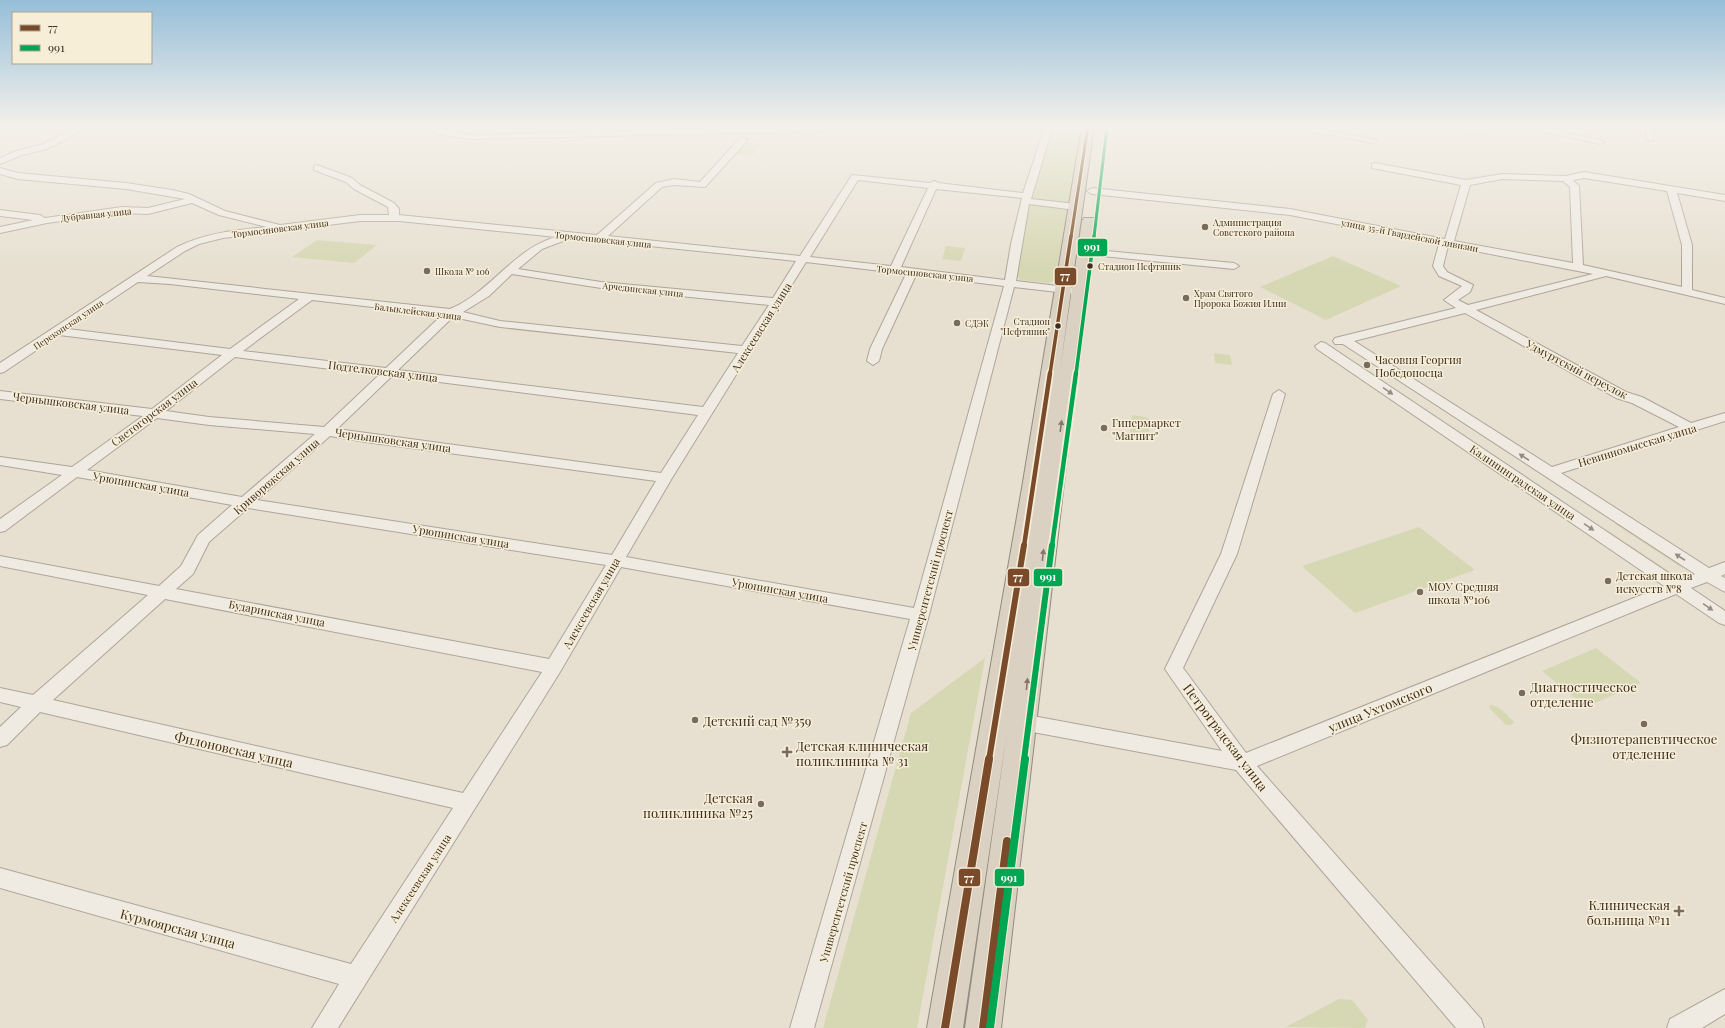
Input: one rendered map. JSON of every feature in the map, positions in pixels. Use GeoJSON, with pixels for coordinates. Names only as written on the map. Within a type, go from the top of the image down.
{"type":"FeatureCollection","features":[{"type":"Feature","properties":{"kind":"highway"},"geometry":{"type":"LineString","coordinates":[[945,1028],[1034,488],[1072,291],[1085,252],[1084,199],[1085,174]]}},
{"type":"Feature","properties":{"kind":"highway"},"geometry":{"type":"LineString","coordinates":[[983,1028],[1052,491],[1072,291],[1084,199],[1089,174]]}},
{"type":"Feature","properties":{"kind":"street"},"geometry":{"type":"LineString","coordinates":[[11,174],[18,176],[126,186],[172,193],[222,213],[267,222],[281,228]]}},
{"type":"Feature","properties":{"kind":"street"},"geometry":{"type":"LineString","coordinates":[[333,174],[349,180],[357,187],[391,205],[394,209],[394,218]]}},
{"type":"Feature","properties":{"kind":"street"},"geometry":{"type":"LineString","coordinates":[[600,238],[658,185],[674,182],[702,185],[712,174]]}},
{"type":"Feature","properties":{"kind":"street","name":"Университетский проспект"},"geometry":{"type":"LineString","coordinates":[[802,1028],[845,886],[921,615],[1010,283],[1014,248],[1033,174]]}},
{"type":"Feature","properties":{"kind":"street"},"geometry":{"type":"LineString","coordinates":[[1416,174],[1466,184],[1480,178],[1531,177],[1566,179],[1584,175],[1725,198]]}},
{"type":"Feature","properties":{"kind":"street","name":"улица 35-й Гвардейской дивизии"},"geometry":{"type":"LineString","coordinates":[[855,177],[934,184],[1026,199],[1084,199],[1267,209],[1606,273],[1725,301]]}},
{"type":"Feature","properties":{"kind":"street","name":"Алексеевская улица"},"geometry":{"type":"LineString","coordinates":[[324,1028],[554,667],[665,478],[855,177]]}},
{"type":"Feature","properties":{"kind":"street"},"geometry":{"type":"LineString","coordinates":[[1566,179],[1574,186],[1578,268]]}},
{"type":"Feature","properties":{"kind":"street"},"geometry":{"type":"LineString","coordinates":[[894,270],[934,184]]}},
{"type":"Feature","properties":{"kind":"street"},"geometry":{"type":"LineString","coordinates":[[1445,242],[1449,241],[1466,184]]}},
{"type":"Feature","properties":{"kind":"street"},"geometry":{"type":"LineString","coordinates":[[1671,189],[1687,245],[1687,293]]}},
{"type":"Feature","properties":{"kind":"street","name":"Дубравная улица"},"geometry":{"type":"LineString","coordinates":[[0,230],[47,220],[122,210],[148,211],[191,200]]}},
{"type":"Feature","properties":{"kind":"street"},"geometry":{"type":"LineString","coordinates":[[0,214],[29,216],[47,220]]}},
{"type":"Feature","properties":{"kind":"street","name":"Тормосиновская улица"},"geometry":{"type":"LineString","coordinates":[[136,279],[181,249],[195,242],[223,235],[360,218],[394,218],[803,259],[1072,291]]}},
{"type":"Feature","properties":{"kind":"street","name":"Криворожская улица"},"geometry":{"type":"LineString","coordinates":[[0,739],[37,703],[187,570],[203,539],[327,431],[451,313],[467,308],[536,248],[571,235]]}},
{"type":"Feature","properties":{"kind":"street","name":"Удмуртский переулок"},"geometry":{"type":"LineString","coordinates":[[1445,242],[1438,266],[1443,274],[1468,285],[1466,290],[1450,300],[1621,395],[1637,400],[1690,428]]}},
{"type":"Feature","properties":{"kind":"street"},"geometry":{"type":"LineString","coordinates":[[1085,252],[1234,266]]}},
{"type":"Feature","properties":{"kind":"street","name":"Арчединская улица"},"geometry":{"type":"LineString","coordinates":[[511,271],[601,284],[776,302]]}},
{"type":"Feature","properties":{"kind":"street"},"geometry":{"type":"LineString","coordinates":[[873,361],[876,349],[912,272]]}},
{"type":"Feature","properties":{"kind":"street"},"geometry":{"type":"LineString","coordinates":[[1345,340],[1464,308],[1606,273]]}},
{"type":"Feature","properties":{"kind":"street","name":"Балыклейская улица"},"geometry":{"type":"LineString","coordinates":[[136,279],[170,281],[308,298],[451,313],[500,324],[568,332],[747,350]]}},
{"type":"Feature","properties":{"kind":"street","name":"Перекопская улица"},"geometry":{"type":"LineString","coordinates":[[0,369],[136,279]]}},
{"type":"Feature","properties":{"kind":"street","name":"Светогорская улица"},"geometry":{"type":"LineString","coordinates":[[0,527],[155,413],[232,353],[308,298]]}},
{"type":"Feature","properties":{"kind":"street","name":"Подтелковская улица"},"geometry":{"type":"LineString","coordinates":[[57,331],[389,371],[708,412]]}},
{"type":"Feature","properties":{"kind":"street","name":"Калининградская улица"},"geometry":{"type":"LineString","coordinates":[[1725,586],[1345,340],[1321,346],[1725,619]]}},
{"type":"Feature","properties":{"kind":"street"},"geometry":{"type":"LineString","coordinates":[[1367,378],[1393,371]]}},
{"type":"Feature","properties":{"kind":"street","name":"Петроградская улица"},"geometry":{"type":"LineString","coordinates":[[1279,394],[1229,554],[1174,668],[1242,763],[1472,1028]]}},
{"type":"Feature","properties":{"kind":"street","name":"Чернышковская улица"},"geometry":{"type":"LineString","coordinates":[[0,395],[155,413],[209,421],[327,431],[366,438],[665,478]]}},
{"type":"Feature","properties":{"kind":"street","name":"Невинномысская улица"},"geometry":{"type":"LineString","coordinates":[[1548,472],[1725,417]]}},
{"type":"Feature","properties":{"kind":"street","name":"Урюпинская улица"},"geometry":{"type":"LineString","coordinates":[[0,461],[74,472],[246,503],[616,561],[921,615]]}},
{"type":"Feature","properties":{"kind":"street","name":"Бударинская улица"},"geometry":{"type":"LineString","coordinates":[[0,561],[164,591],[554,667]]}},
{"type":"Feature","properties":{"kind":"street","name":"улица Ухтомского"},"geometry":{"type":"LineString","coordinates":[[1242,763],[1725,568]]}},
{"type":"Feature","properties":{"kind":"street","name":"Филоновская улица"},"geometry":{"type":"LineString","coordinates":[[0,695],[468,803]]}},
{"type":"Feature","properties":{"kind":"street"},"geometry":{"type":"LineString","coordinates":[[1022,722],[1242,763]]}},
{"type":"Feature","properties":{"kind":"street","name":"Курмоярская улица"},"geometry":{"type":"LineString","coordinates":[[0,878],[356,977]]}},
{"type":"Feature","properties":{"kind":"street"},"geometry":{"type":"LineString","coordinates":[[1679,1028],[1725,1002]]}},
{"type":"Feature","properties":{"kind":"green space"},"geometry":{"type":"Polygon","coordinates":[[[1037,174],[1075,174],[1070,204],[1029,199],[1037,174]]]}},
{"type":"Feature","properties":{"kind":"green space"},"geometry":{"type":"Polygon","coordinates":[[[1030,203],[1069,208],[1054,281],[1048,283],[1020,280],[1017,277],[1030,203]]]}},
{"type":"Feature","properties":{"kind":"green space"},"geometry":{"type":"Polygon","coordinates":[[[317,240],[377,245],[354,263],[292,257],[317,240]]]}},
{"type":"Feature","properties":{"kind":"green space"},"geometry":{"type":"Polygon","coordinates":[[[946,246],[965,248],[961,261],[942,259],[946,246]]]}},
{"type":"Feature","properties":{"kind":"green space"},"geometry":{"type":"Polygon","coordinates":[[[1333,256],[1401,286],[1326,320],[1260,287],[1333,256]]]}},
{"type":"Feature","properties":{"kind":"green space"},"geometry":{"type":"Polygon","coordinates":[[[1214,353],[1230,355],[1232,365],[1215,363],[1214,353]]]}},
{"type":"Feature","properties":{"kind":"green space"},"geometry":{"type":"Polygon","coordinates":[[[1132,415],[1149,418],[1149,436],[1130,434],[1132,415]]]}},
{"type":"Feature","properties":{"kind":"green space"},"geometry":{"type":"Polygon","coordinates":[[[1619,523],[1687,567],[1682,568],[1615,524],[1619,523]]]}},
{"type":"Feature","properties":{"kind":"green space"},"geometry":{"type":"Polygon","coordinates":[[[1419,527],[1475,570],[1355,613],[1302,566],[1419,527]]]}},
{"type":"Feature","properties":{"kind":"green space"},"geometry":{"type":"Polygon","coordinates":[[[1605,529],[1672,573],[1666,574],[1600,530],[1605,529]]]}},
{"type":"Feature","properties":{"kind":"green space"},"geometry":{"type":"Polygon","coordinates":[[[1596,648],[1641,683],[1586,707],[1542,671],[1596,648]]]}},
{"type":"Feature","properties":{"kind":"green space"},"geometry":{"type":"Polygon","coordinates":[[[985,658],[917,1028],[823,1028],[911,713],[985,658]]]}},
{"type":"Feature","properties":{"kind":"green space"},"geometry":{"type":"Polygon","coordinates":[[[1489,705],[1493,705],[1499,709],[1514,722],[1511,725],[1506,725],[1490,709],[1489,705]]]}},
{"type":"Feature","properties":{"kind":"green space"},"geometry":{"type":"Polygon","coordinates":[[[1339,999],[1352,1000],[1368,1020],[1365,1028],[1286,1027],[1339,999]]]}},
{"type":"Feature","properties":{"kind":"transit line","name":"77"},"geometry":{"type":"LineString","coordinates":[[945,1028],[1033,488],[1081,174]]}},
{"type":"Feature","properties":{"kind":"transit line","name":"991"},"geometry":{"type":"LineString","coordinates":[[990,1028],[1059,492],[1086,301],[1101,174]]}},
{"type":"Feature","properties":{"kind":"transit line","name":"77"},"geometry":{"type":"LineString","coordinates":[[983,1028],[1007,841]]}},
{"type":"Feature","properties":{"kind":"place","name":"Администрация Советского района"},"geometry":{"type":"Point","coordinates":[1205,227]}},
{"type":"Feature","properties":{"kind":"place","name":"Стадион Нефтяник"},"geometry":{"type":"Point","coordinates":[1090,266]}},
{"type":"Feature","properties":{"kind":"place","name":"Школа № 106"},"geometry":{"type":"Point","coordinates":[427,271]}},
{"type":"Feature","properties":{"kind":"place","name":"Храм Святого Пророка Божия Илии"},"geometry":{"type":"Point","coordinates":[1186,298]}},
{"type":"Feature","properties":{"kind":"place","name":"СДЭК"},"geometry":{"type":"Point","coordinates":[957,323]}},
{"type":"Feature","properties":{"kind":"place","name":"Стадион \"Нефтяник\""},"geometry":{"type":"Point","coordinates":[1058,326]}},
{"type":"Feature","properties":{"kind":"place","name":"Часовня Георгия Победоносца"},"geometry":{"type":"Point","coordinates":[1367,365]}},
{"type":"Feature","properties":{"kind":"place","name":"Гипермаркет \"Магнит\""},"geometry":{"type":"Point","coordinates":[1104,428]}},
{"type":"Feature","properties":{"kind":"place","name":"Детская школа искусств №8"},"geometry":{"type":"Point","coordinates":[1608,581]}},
{"type":"Feature","properties":{"kind":"place","name":"МОУ Средняя школа №106"},"geometry":{"type":"Point","coordinates":[1420,592]}},
{"type":"Feature","properties":{"kind":"place","name":"Диагностическое отделение"},"geometry":{"type":"Point","coordinates":[1522,693]}},
{"type":"Feature","properties":{"kind":"place","name":"Детский сад №359"},"geometry":{"type":"Point","coordinates":[695,720]}},
{"type":"Feature","properties":{"kind":"place","name":"Физиотерапевтическое отделение"},"geometry":{"type":"Point","coordinates":[1644,724]}},
{"type":"Feature","properties":{"kind":"place","name":"Детская клиническая поликлиника № 31"},"geometry":{"type":"Point","coordinates":[787,752]}},
{"type":"Feature","properties":{"kind":"place","name":"Детская поликлиника №25"},"geometry":{"type":"Point","coordinates":[761,804]}},
{"type":"Feature","properties":{"kind":"place","name":"Клиническая больница №11"},"geometry":{"type":"Point","coordinates":[1679,911]}}]}
